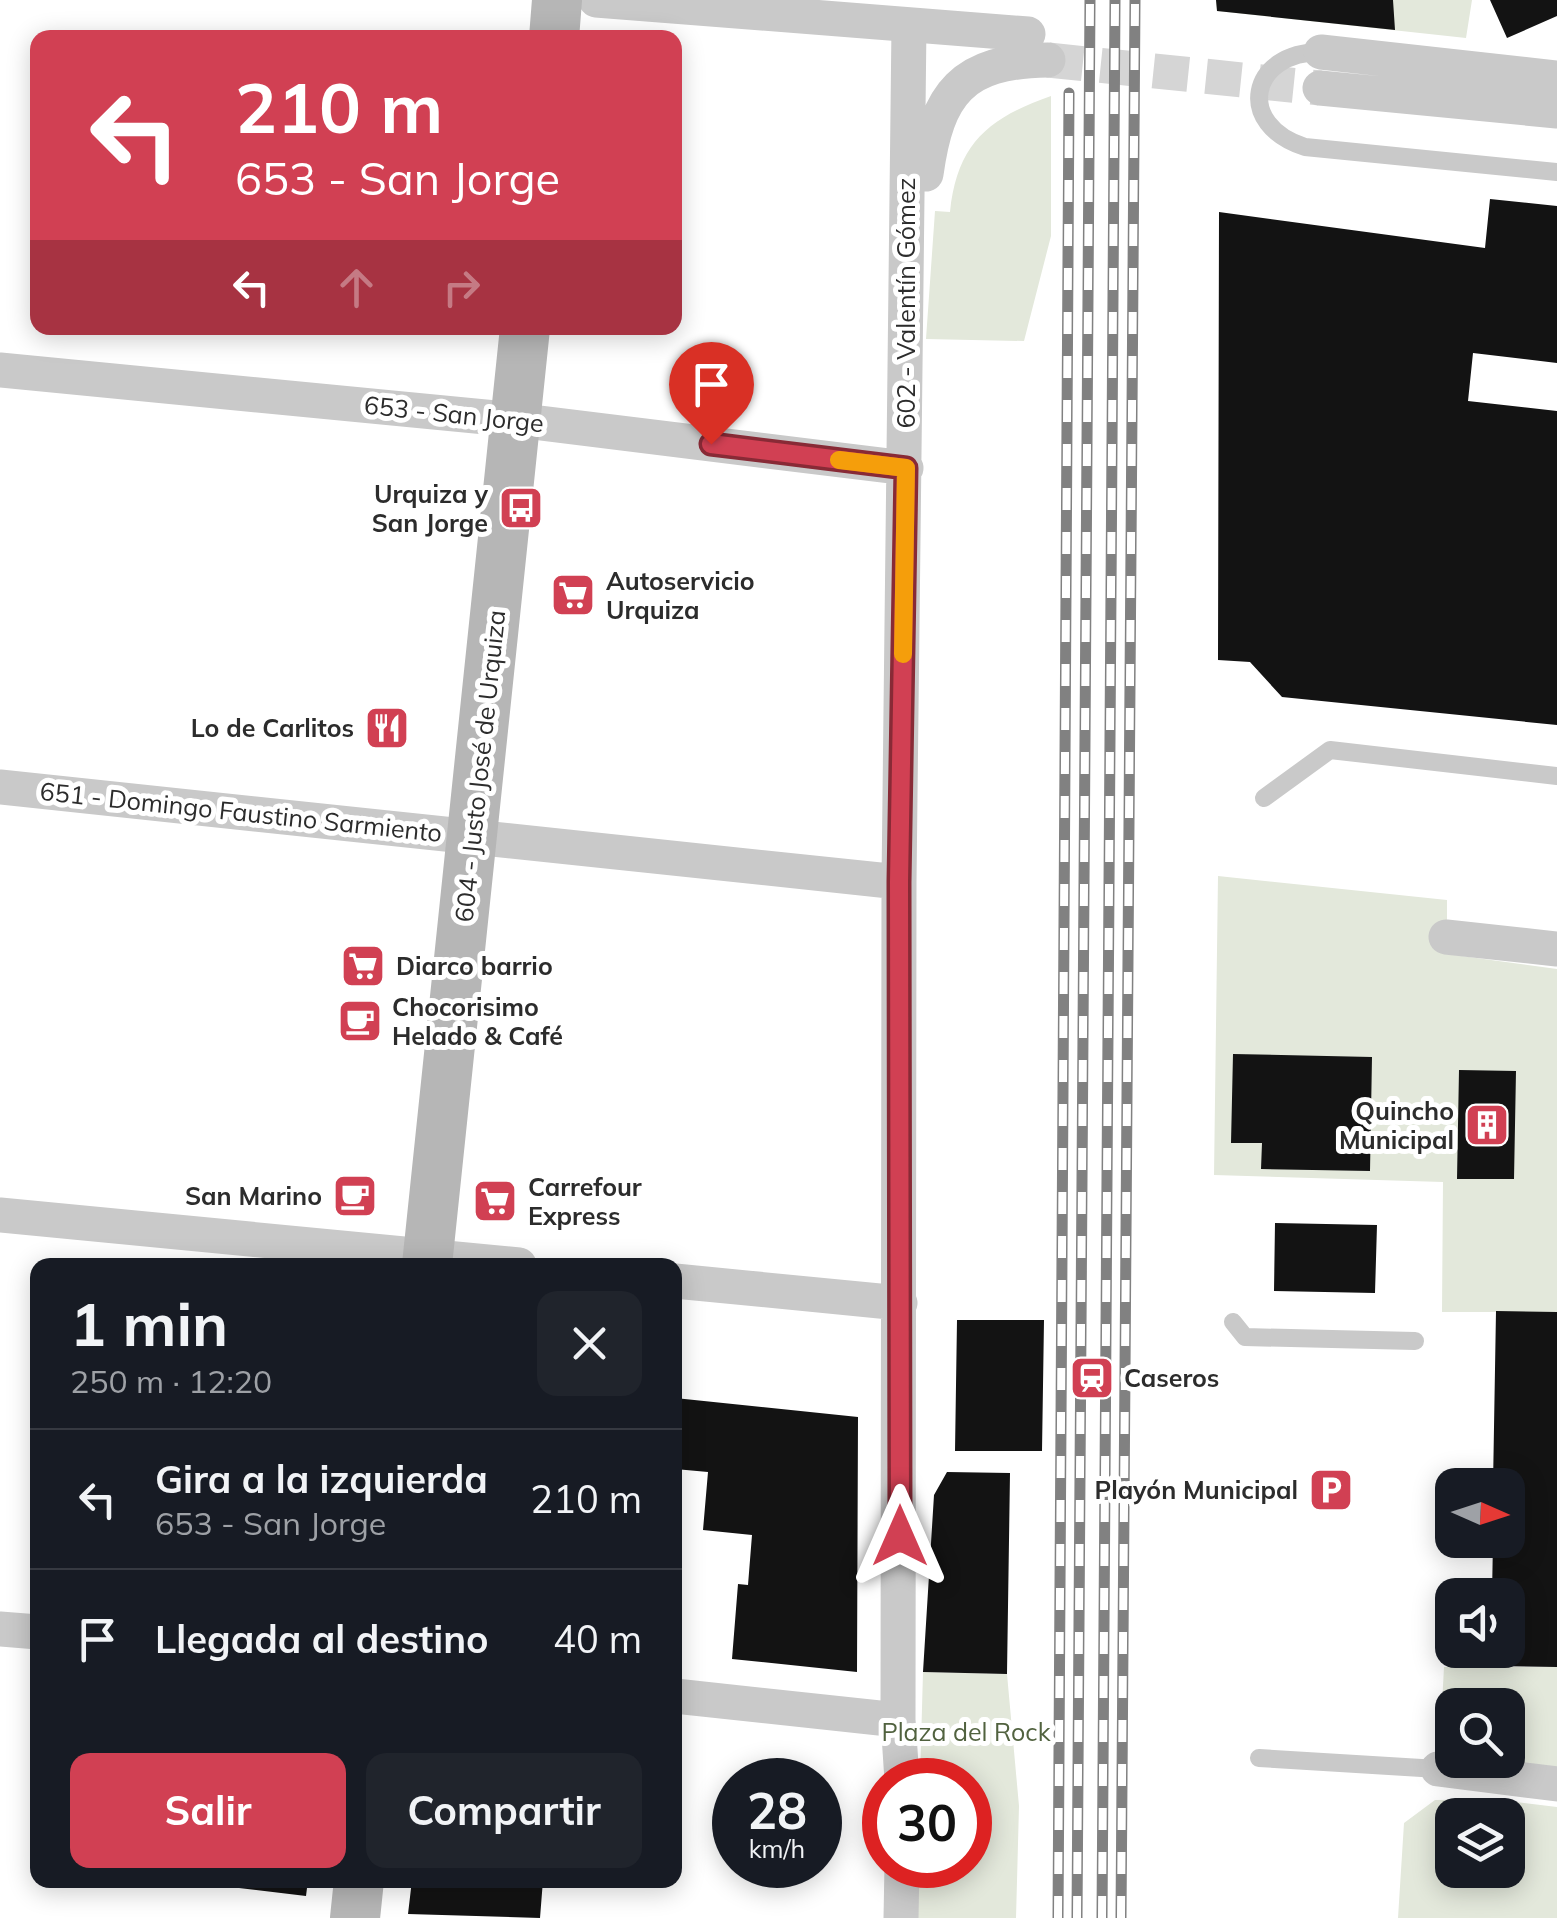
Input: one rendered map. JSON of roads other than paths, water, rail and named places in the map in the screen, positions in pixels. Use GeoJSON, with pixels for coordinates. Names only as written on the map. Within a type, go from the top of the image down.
{"type":"FeatureCollection","features":[{"type":"Feature","properties":{"kind":"main road"},"geometry":{"type":"LineString","coordinates":[[555,30],[557,0]]}},
{"type":"Feature","properties":{"kind":"main road","name":"604 - Justo José de Urquiza"},"geometry":{"type":"LineString","coordinates":[[428,1258],[525,335]]}},
{"type":"Feature","properties":{"kind":"main road"},"geometry":{"type":"LineString","coordinates":[[355,1918],[358,1888]]}},
{"type":"Feature","properties":{"kind":"street"},"geometry":{"type":"LineString","coordinates":[[596,0],[909,25],[1038,47],[994,67],[950,94],[939,110],[932,128],[905,298]]}},
{"type":"Feature","properties":{"kind":"street","name":"602 - Valentín Gómez"},"geometry":{"type":"LineString","coordinates":[[901,1758],[899,882],[909,25]]}},
{"type":"Feature","properties":{"kind":"street"},"geometry":{"type":"LineString","coordinates":[[1321,52],[1557,78]]}},
{"type":"Feature","properties":{"kind":"street"},"geometry":{"type":"LineString","coordinates":[[1320,88],[1557,111]]}},
{"type":"Feature","properties":{"kind":"street","name":"653 - San Jorge"},"geometry":{"type":"LineString","coordinates":[[0,370],[516,420],[906,468]]}},
{"type":"Feature","properties":{"kind":"street","name":"651 - Domingo Faustino Sarmiento"},"geometry":{"type":"LineString","coordinates":[[0,787],[899,882]]}},
{"type":"Feature","properties":{"kind":"street"},"geometry":{"type":"LineString","coordinates":[[1446,937],[1557,949]]}},
{"type":"Feature","properties":{"kind":"street"},"geometry":{"type":"LineString","coordinates":[[0,1215],[409,1258]]}},
{"type":"Feature","properties":{"kind":"street"},"geometry":{"type":"LineString","coordinates":[[682,1281],[900,1303]]}},
{"type":"Feature","properties":{"kind":"street"},"geometry":{"type":"LineString","coordinates":[[0,1629],[30,1631]]}},
{"type":"Feature","properties":{"kind":"street"},"geometry":{"type":"LineString","coordinates":[[682,1697],[898,1720]]}},
{"type":"Feature","properties":{"kind":"street"},"geometry":{"type":"LineString","coordinates":[[1506,1778],[1557,1784]]}},
{"type":"Feature","properties":{"kind":"street"},"geometry":{"type":"LineString","coordinates":[[901,1918],[902,1888]]}},
{"type":"Feature","properties":{"kind":"lane"},"geometry":{"type":"LineString","coordinates":[[1321,52],[1295,52],[1277,61],[1264,77],[1258,98],[1262,118],[1286,141],[1306,147],[1557,172]]}},
{"type":"Feature","properties":{"kind":"lane"},"geometry":{"type":"LineString","coordinates":[[1264,798],[1330,750],[1557,776]]}},
{"type":"Feature","properties":{"kind":"lane"},"geometry":{"type":"LineString","coordinates":[[1232,1322],[1245,1337],[1415,1341]]}},
{"type":"Feature","properties":{"kind":"lane"},"geometry":{"type":"LineString","coordinates":[[1259,1758],[1435,1770]]}},
{"type":"Feature","properties":{"kind":"tunnel"},"geometry":{"type":"LineString","coordinates":[[1048,60],[1320,88]]}},
{"type":"Feature","properties":{"kind":"railway"},"geometry":{"type":"LineString","coordinates":[[1077,1918],[1090,0]]}},
{"type":"Feature","properties":{"kind":"railway"},"geometry":{"type":"LineString","coordinates":[[1102,1918],[1115,0]]}},
{"type":"Feature","properties":{"kind":"railway"},"geometry":{"type":"LineString","coordinates":[[1121,1918],[1135,0]]}},
{"type":"Feature","properties":{"kind":"railway"},"geometry":{"type":"LineString","coordinates":[[1058,1918],[1069,93]]}},
{"type":"Feature","properties":{"kind":"place","name":"Urquiza y San Jorge"},"geometry":{"type":"Point","coordinates":[521,508]}},
{"type":"Feature","properties":{"kind":"place","name":"Autoservicio Urquiza"},"geometry":{"type":"Point","coordinates":[573,595]}},
{"type":"Feature","properties":{"kind":"place","name":"Lo de Carlitos"},"geometry":{"type":"Point","coordinates":[387,728]}},
{"type":"Feature","properties":{"kind":"place","name":"Diarco barrio"},"geometry":{"type":"Point","coordinates":[363,966]}},
{"type":"Feature","properties":{"kind":"place","name":"Chocorisimo Helado & Café"},"geometry":{"type":"Point","coordinates":[360,1021]}},
{"type":"Feature","properties":{"kind":"place","name":"Quincho Municipal"},"geometry":{"type":"Point","coordinates":[1487,1125]}},
{"type":"Feature","properties":{"kind":"place","name":"San Marino"},"geometry":{"type":"Point","coordinates":[355,1196]}},
{"type":"Feature","properties":{"kind":"place","name":"Carrefour Express"},"geometry":{"type":"Point","coordinates":[495,1201]}},
{"type":"Feature","properties":{"kind":"place","name":"Caseros"},"geometry":{"type":"Point","coordinates":[1092,1378]}},
{"type":"Feature","properties":{"kind":"place","name":"Playón Municipal"},"geometry":{"type":"Point","coordinates":[1331,1490]}},
{"type":"Feature","properties":{"kind":"park label","name":"Plaza del Rock"},"geometry":{"type":"Point","coordinates":[966,1732]}}]}
